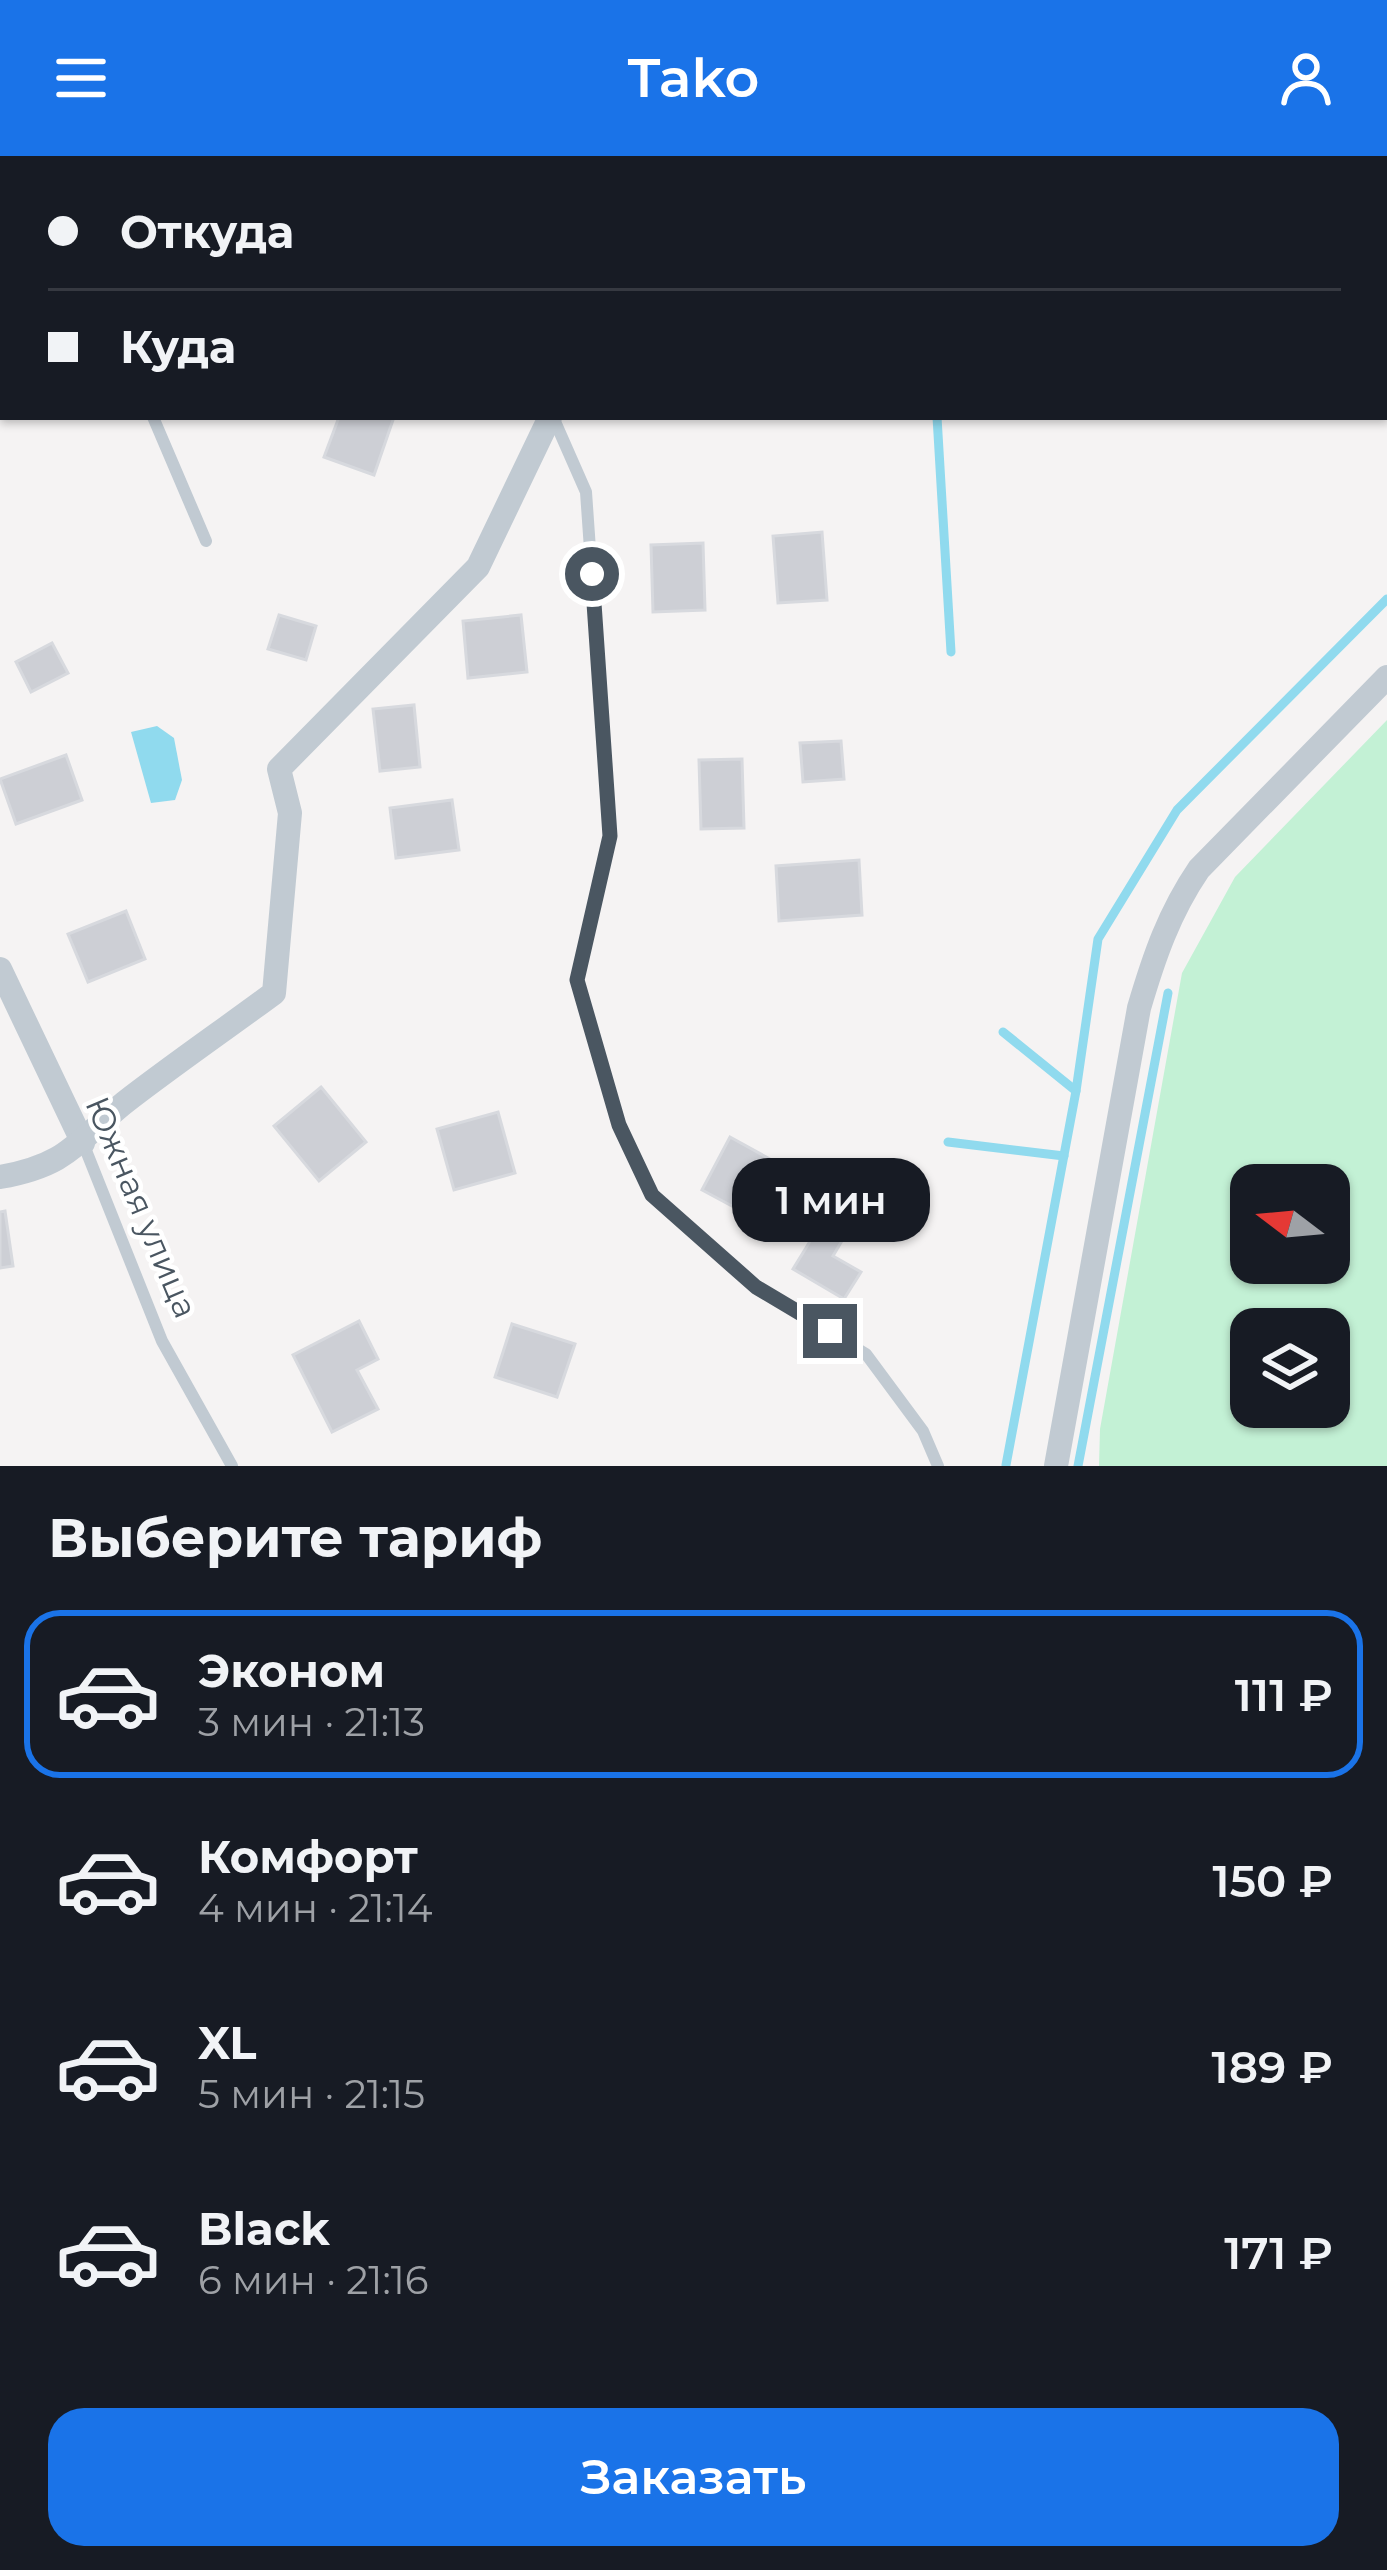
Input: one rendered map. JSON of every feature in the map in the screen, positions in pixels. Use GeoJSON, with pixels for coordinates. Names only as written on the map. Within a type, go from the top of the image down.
{"type":"FeatureCollection","features":[{"type":"Feature","properties":{"kind":"street"},"geometry":{"type":"LineString","coordinates":[[0,1177],[38,1170],[83,1142],[121,1106],[274,993],[290,813],[279,769],[478,567],[550,420]]}},
{"type":"Feature","properties":{"kind":"street"},"geometry":{"type":"LineString","coordinates":[[1056,1466],[1139,1008],[1158,941],[1199,869],[1387,677]]}},
{"type":"Feature","properties":{"kind":"street","name":"Южная улица"},"geometry":{"type":"LineString","coordinates":[[0,969],[83,1142]]}},
{"type":"Feature","properties":{"kind":"lane"},"geometry":{"type":"LineString","coordinates":[[154,420],[206,541]]}},
{"type":"Feature","properties":{"kind":"lane"},"geometry":{"type":"LineString","coordinates":[[552,420],[586,492],[610,836],[577,980],[619,1125],[652,1195],[756,1287],[866,1354],[923,1431],[938,1466]]}},
{"type":"Feature","properties":{"kind":"lane","name":"Южная улица"},"geometry":{"type":"LineString","coordinates":[[83,1142],[162,1341],[232,1466]]}},
{"type":"Feature","properties":{"kind":"green space"},"geometry":{"type":"Polygon","coordinates":[[[1387,720],[1387,1466],[1099,1466],[1100,1429],[1182,973],[1235,877],[1387,720]]]}},
{"type":"Feature","properties":{"kind":"water"},"geometry":{"type":"Polygon","coordinates":[[[157,726],[174,738],[182,780],[175,800],[151,803],[131,732],[157,726]]]}},
{"type":"Feature","properties":{"kind":"building"},"geometry":{"type":"Polygon","coordinates":[[[338,420],[393,420],[374,475],[324,457],[338,420]]]}},
{"type":"Feature","properties":{"kind":"building"},"geometry":{"type":"Polygon","coordinates":[[[822,532],[827,600],[778,603],[773,536],[822,532]]]}},
{"type":"Feature","properties":{"kind":"building"},"geometry":{"type":"Polygon","coordinates":[[[703,543],[705,610],[653,612],[651,545],[703,543]]]}},
{"type":"Feature","properties":{"kind":"building"},"geometry":{"type":"Polygon","coordinates":[[[279,615],[316,626],[306,660],[268,649],[279,615]]]}},
{"type":"Feature","properties":{"kind":"building"},"geometry":{"type":"Polygon","coordinates":[[[521,615],[527,672],[468,678],[463,621],[521,615]]]}},
{"type":"Feature","properties":{"kind":"building"},"geometry":{"type":"Polygon","coordinates":[[[52,643],[68,673],[31,692],[16,662],[52,643]]]}},
{"type":"Feature","properties":{"kind":"building"},"geometry":{"type":"Polygon","coordinates":[[[414,705],[420,767],[380,771],[373,709],[414,705]]]}},
{"type":"Feature","properties":{"kind":"building"},"geometry":{"type":"Polygon","coordinates":[[[841,741],[844,779],[803,782],[800,743],[841,741]]]}},
{"type":"Feature","properties":{"kind":"building"},"geometry":{"type":"Polygon","coordinates":[[[66,755],[82,800],[16,824],[0,779],[66,755]]]}},
{"type":"Feature","properties":{"kind":"building"},"geometry":{"type":"Polygon","coordinates":[[[742,759],[744,828],[701,829],[699,760],[742,759]]]}},
{"type":"Feature","properties":{"kind":"building"},"geometry":{"type":"Polygon","coordinates":[[[452,800],[459,850],[396,858],[390,808],[452,800]]]}},
{"type":"Feature","properties":{"kind":"building"},"geometry":{"type":"Polygon","coordinates":[[[859,860],[862,915],[779,921],[776,866],[859,860]]]}},
{"type":"Feature","properties":{"kind":"building"},"geometry":{"type":"Polygon","coordinates":[[[126,911],[145,959],[88,982],[68,934],[126,911]]]}},
{"type":"Feature","properties":{"kind":"building"},"geometry":{"type":"Polygon","coordinates":[[[321,1087],[366,1142],[319,1181],[274,1126],[321,1087]]]}},
{"type":"Feature","properties":{"kind":"building"},"geometry":{"type":"Polygon","coordinates":[[[498,1112],[515,1173],[454,1190],[437,1129],[498,1112]]]}},
{"type":"Feature","properties":{"kind":"building"},"geometry":{"type":"Polygon","coordinates":[[[730,1137],[786,1168],[758,1220],[702,1190],[730,1137]]]}},
{"type":"Feature","properties":{"kind":"building"},"geometry":{"type":"Polygon","coordinates":[[[5,1211],[13,1266],[0,1268],[0,1212],[5,1211]]]}},
{"type":"Feature","properties":{"kind":"building"},"geometry":{"type":"Polygon","coordinates":[[[820,1225],[843,1239],[833,1256],[861,1272],[844,1299],[793,1269],[820,1225]]]}},
{"type":"Feature","properties":{"kind":"building"},"geometry":{"type":"Polygon","coordinates":[[[359,1321],[378,1359],[357,1370],[378,1409],[332,1432],[293,1355],[359,1321]]]}},
{"type":"Feature","properties":{"kind":"building"},"geometry":{"type":"Polygon","coordinates":[[[512,1324],[575,1344],[557,1397],[495,1377],[512,1324]]]}},
{"type":"Feature","properties":{"kind":"waterway"},"geometry":{"type":"LineString","coordinates":[[937,420],[951,652]]}},
{"type":"Feature","properties":{"kind":"waterway"},"geometry":{"type":"LineString","coordinates":[[1006,1465],[1076,1091],[1098,939],[1177,810],[1387,599]]}},
{"type":"Feature","properties":{"kind":"waterway"},"geometry":{"type":"LineString","coordinates":[[1078,1466],[1168,993]]}},
{"type":"Feature","properties":{"kind":"waterway"},"geometry":{"type":"LineString","coordinates":[[1003,1032],[1076,1091]]}},
{"type":"Feature","properties":{"kind":"waterway"},"geometry":{"type":"LineString","coordinates":[[948,1142],[1064,1156]]}},
{"type":"Feature","properties":{"kind":"route"},"geometry":{"type":"LineString","coordinates":[[592,574],[610,836],[577,980],[619,1125],[652,1195],[756,1287],[830,1331]]}}]}
